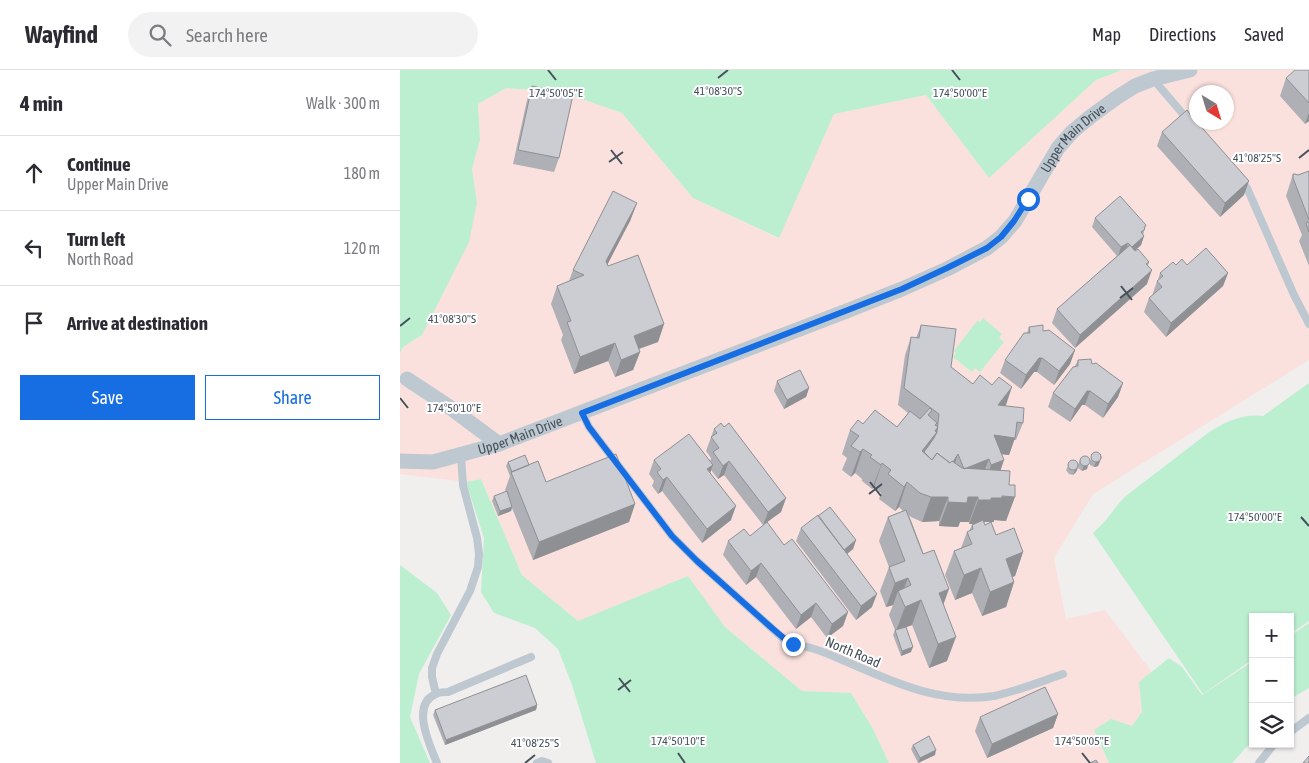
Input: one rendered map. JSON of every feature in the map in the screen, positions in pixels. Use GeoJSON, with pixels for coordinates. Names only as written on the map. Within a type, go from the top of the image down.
{"type":"FeatureCollection","features":[{"type":"Feature","properties":{"kind":"street","name":"Upper Main Drive"},"geometry":{"type":"LineString","coordinates":[[400,461],[433,462],[499,444],[902,289],[947,268],[987,248],[1001,237],[1014,221],[1058,148],[1072,132],[1090,117],[1135,86],[1153,79],[1190,70]]}},
{"type":"Feature","properties":{"kind":"street"},"geometry":{"type":"LineString","coordinates":[[407,379],[448,406],[499,444]]}},
{"type":"Feature","properties":{"kind":"lane"},"geometry":{"type":"LineString","coordinates":[[1153,79],[1189,121]]}},
{"type":"Feature","properties":{"kind":"lane"},"geometry":{"type":"LineString","coordinates":[[1234,174],[1247,188],[1294,295],[1309,324]]}},
{"type":"Feature","properties":{"kind":"lane","name":"North Road"},"geometry":{"type":"LineString","coordinates":[[582,413],[589,427],[672,536],[697,561],[786,640],[793,644],[813,648],[897,684],[933,694],[957,698],[993,696],[1012,692],[1063,674]]}},
{"type":"Feature","properties":{"kind":"lane"},"geometry":{"type":"LineString","coordinates":[[436,694],[432,668],[437,654],[470,591],[478,567],[477,538],[463,485],[461,455]]}},
{"type":"Feature","properties":{"kind":"lane"},"geometry":{"type":"LineString","coordinates":[[437,763],[423,725],[423,712],[428,700],[436,694],[448,692],[531,657]]}},
{"type":"Feature","properties":{"kind":"lane"},"geometry":{"type":"LineString","coordinates":[[1294,729],[1309,718]]}},
{"type":"Feature","properties":{"kind":"lane"},"geometry":{"type":"LineString","coordinates":[[1259,763],[1271,748]]}},
{"type":"Feature","properties":{"kind":"lane"},"geometry":{"type":"LineString","coordinates":[[537,763],[542,761],[548,763]]}},
{"type":"Feature","properties":{"kind":"shaded area"},"geometry":{"type":"Polygon","coordinates":[[[1122,70],[1309,70],[1309,360],[1093,494],[1054,558],[1066,619],[1105,610],[1152,672],[1139,682],[1142,712],[1132,726],[1094,730],[1109,763],[889,763],[873,729],[851,693],[802,691],[725,627],[688,576],[578,621],[522,575],[481,479],[466,482],[400,474],[400,353],[403,347],[422,335],[477,203],[472,169],[480,140],[478,104],[506,88],[562,92],[622,113],[693,198],[778,238],[834,114],[926,95],[989,178],[1096,80],[1122,70]]]}},
{"type":"Feature","properties":{"kind":"green space"},"geometry":{"type":"Polygon","coordinates":[[[400,70],[1122,70],[1096,80],[989,178],[926,95],[834,114],[779,238],[693,198],[622,113],[562,92],[506,88],[478,104],[480,140],[472,169],[477,203],[469,242],[422,335],[403,347],[400,353],[400,70]]]}},
{"type":"Feature","properties":{"kind":"green space"},"geometry":{"type":"Polygon","coordinates":[[[983,318],[1002,334],[999,338],[1004,342],[980,372],[975,368],[972,372],[953,357],[956,353],[954,351],[977,321],[980,322],[983,318]]]}},
{"type":"Feature","properties":{"kind":"green space"},"geometry":{"type":"Polygon","coordinates":[[[1309,383],[1309,621],[1294,631],[1294,613],[1249,613],[1249,662],[1203,694],[1093,533],[1127,495],[1208,433],[1234,419],[1256,415],[1263,416],[1309,383]]]}},
{"type":"Feature","properties":{"kind":"green space"},"geometry":{"type":"Polygon","coordinates":[[[481,479],[522,575],[578,621],[688,576],[725,627],[802,691],[851,693],[873,729],[889,763],[596,763],[572,685],[558,649],[535,628],[494,613],[481,592],[484,538],[466,482],[481,479]]]}},
{"type":"Feature","properties":{"kind":"green space"},"geometry":{"type":"Polygon","coordinates":[[[400,565],[437,593],[451,615],[419,674],[410,717],[430,763],[400,763],[400,565]]]}},
{"type":"Feature","properties":{"kind":"green space"},"geometry":{"type":"Polygon","coordinates":[[[1309,623],[1309,688],[1294,697],[1294,658],[1294,633],[1309,623]]]}},
{"type":"Feature","properties":{"kind":"green space"},"geometry":{"type":"Polygon","coordinates":[[[1169,658],[1182,667],[1202,695],[1249,664],[1249,744],[1232,763],[1109,763],[1094,730],[1111,719],[1132,726],[1142,712],[1139,682],[1169,658]]]}},
{"type":"Feature","properties":{"kind":"building"},"geometry":{"type":"Polygon","coordinates":[[[1295,70],[1309,70],[1309,103],[1286,78],[1295,70]]]}},
{"type":"Feature","properties":{"kind":"building"},"geometry":{"type":"Polygon","coordinates":[[[532,86],[573,95],[559,158],[518,150],[532,86]]]}},
{"type":"Feature","properties":{"kind":"building"},"geometry":{"type":"Polygon","coordinates":[[[1187,110],[1189,113],[1189,130],[1204,130],[1249,181],[1225,203],[1162,132],[1187,110]]]}},
{"type":"Feature","properties":{"kind":"building"},"geometry":{"type":"Polygon","coordinates":[[[1309,171],[1309,220],[1293,174],[1298,175],[1309,171]]]}},
{"type":"Feature","properties":{"kind":"building"},"geometry":{"type":"Polygon","coordinates":[[[613,191],[637,203],[606,261],[608,266],[638,255],[664,324],[634,336],[640,352],[621,360],[615,343],[580,357],[567,322],[571,321],[557,286],[584,275],[573,270],[613,191]]]}},
{"type":"Feature","properties":{"kind":"building"},"geometry":{"type":"Polygon","coordinates":[[[1120,196],[1146,225],[1145,229],[1141,232],[1144,236],[1132,247],[1128,243],[1121,247],[1095,218],[1120,196]]]}},
{"type":"Feature","properties":{"kind":"building"},"geometry":{"type":"Polygon","coordinates":[[[1130,245],[1135,251],[1138,249],[1149,262],[1146,264],[1152,270],[1080,335],[1057,309],[1130,245]]]}},
{"type":"Feature","properties":{"kind":"building"},"geometry":{"type":"Polygon","coordinates":[[[1206,248],[1228,273],[1171,323],[1149,298],[1162,287],[1157,281],[1163,276],[1160,273],[1173,262],[1176,265],[1182,259],[1187,265],[1206,248]]]}},
{"type":"Feature","properties":{"kind":"building"},"geometry":{"type":"Polygon","coordinates":[[[921,325],[956,329],[951,367],[973,384],[980,375],[992,385],[999,377],[1012,387],[998,405],[1024,408],[1023,423],[1017,422],[1015,438],[994,435],[1004,460],[991,465],[989,459],[964,469],[958,454],[953,462],[950,463],[937,453],[932,460],[924,452],[937,432],[939,414],[904,388],[911,337],[919,338],[921,325]]]}},
{"type":"Feature","properties":{"kind":"building"},"geometry":{"type":"Polygon","coordinates":[[[1043,325],[1043,331],[1049,330],[1075,350],[1059,371],[1042,358],[1039,358],[1026,375],[1005,360],[1024,333],[1030,333],[1029,327],[1043,325]]]}},
{"type":"Feature","properties":{"kind":"building"},"geometry":{"type":"Polygon","coordinates":[[[1091,359],[1092,364],[1096,363],[1123,383],[1108,404],[1090,391],[1087,391],[1075,409],[1053,393],[1073,367],[1078,366],[1078,360],[1091,359]]]}},
{"type":"Feature","properties":{"kind":"building"},"geometry":{"type":"Polygon","coordinates":[[[800,370],[809,388],[787,400],[777,381],[800,370]]]}},
{"type":"Feature","properties":{"kind":"building"},"geometry":{"type":"Polygon","coordinates":[[[930,408],[932,410],[928,415],[937,423],[935,425],[938,427],[935,431],[937,432],[922,451],[932,460],[937,453],[950,463],[952,461],[962,468],[1010,471],[1009,485],[1015,485],[1015,497],[1002,496],[1002,498],[991,498],[991,500],[978,500],[978,497],[968,497],[967,503],[948,502],[948,497],[931,497],[920,493],[907,482],[904,487],[888,474],[891,470],[870,457],[872,455],[863,449],[860,452],[851,446],[859,436],[850,430],[858,420],[863,424],[875,410],[897,427],[910,411],[920,419],[930,408]]]}},
{"type":"Feature","properties":{"kind":"building"},"geometry":{"type":"Polygon","coordinates":[[[721,423],[724,427],[729,423],[786,498],[768,512],[729,461],[723,466],[713,452],[719,448],[711,437],[717,433],[714,429],[721,423]]]}},
{"type":"Feature","properties":{"kind":"building"},"geometry":{"type":"Polygon","coordinates":[[[689,434],[713,465],[707,469],[736,506],[707,529],[667,477],[663,480],[657,472],[661,469],[654,460],[689,434]]]}},
{"type":"Feature","properties":{"kind":"building"},"geometry":{"type":"Polygon","coordinates":[[[1096,452],[1101,457],[1096,462],[1091,457],[1096,452]]]}},
{"type":"Feature","properties":{"kind":"building"},"geometry":{"type":"Polygon","coordinates":[[[616,454],[635,504],[539,542],[511,472],[538,461],[546,482],[616,454]]]}},
{"type":"Feature","properties":{"kind":"building"},"geometry":{"type":"Polygon","coordinates":[[[525,455],[529,465],[512,472],[508,462],[525,455]]]}},
{"type":"Feature","properties":{"kind":"building"},"geometry":{"type":"Polygon","coordinates":[[[1085,456],[1090,461],[1085,466],[1080,461],[1085,456]]]}},
{"type":"Feature","properties":{"kind":"building"},"geometry":{"type":"Polygon","coordinates":[[[1073,460],[1078,465],[1073,470],[1068,465],[1073,460]]]}},
{"type":"Feature","properties":{"kind":"building"},"geometry":{"type":"Polygon","coordinates":[[[507,491],[512,507],[500,511],[494,496],[507,491]]]}},
{"type":"Feature","properties":{"kind":"building"},"geometry":{"type":"Polygon","coordinates":[[[830,507],[856,540],[844,550],[818,516],[830,507]]]}},
{"type":"Feature","properties":{"kind":"building"},"geometry":{"type":"Polygon","coordinates":[[[906,510],[923,554],[934,550],[949,589],[939,593],[956,637],[938,644],[921,600],[905,607],[898,591],[911,585],[908,578],[895,583],[889,567],[905,561],[888,517],[906,510]]]}},
{"type":"Feature","properties":{"kind":"building"},"geometry":{"type":"Polygon","coordinates":[[[818,515],[877,594],[861,606],[801,528],[818,515]]]}},
{"type":"Feature","properties":{"kind":"building"},"geometry":{"type":"Polygon","coordinates":[[[983,520],[985,525],[991,522],[996,535],[1014,528],[1023,552],[1006,559],[1014,582],[990,592],[981,568],[964,575],[954,551],[972,544],[967,532],[973,529],[972,525],[983,520]]]}},
{"type":"Feature","properties":{"kind":"building"},"geometry":{"type":"Polygon","coordinates":[[[767,522],[784,545],[792,539],[848,612],[832,624],[816,603],[801,615],[761,563],[751,571],[728,541],[744,529],[750,536],[767,522]]]}},
{"type":"Feature","properties":{"kind":"building"},"geometry":{"type":"Polygon","coordinates":[[[906,627],[913,647],[902,651],[895,630],[906,627]]]}},
{"type":"Feature","properties":{"kind":"building"},"geometry":{"type":"Polygon","coordinates":[[[526,675],[537,705],[446,740],[435,710],[526,675]]]}},
{"type":"Feature","properties":{"kind":"building"},"geometry":{"type":"Polygon","coordinates":[[[1045,687],[1058,714],[992,744],[980,717],[1045,687]]]}},
{"type":"Feature","properties":{"kind":"building"},"geometry":{"type":"Polygon","coordinates":[[[929,736],[936,750],[920,758],[913,745],[929,736]]]}},
{"type":"Feature","properties":{"kind":"building"},"geometry":{"type":"Polygon","coordinates":[[[1309,756],[1309,763],[1303,763],[1309,756]]]}},
{"type":"Feature","properties":{"kind":"route"},"geometry":{"type":"LineString","coordinates":[[793,644],[773,629],[672,536],[589,427],[582,413],[902,289],[947,268],[987,248],[1001,237],[1028,199]]}}]}
